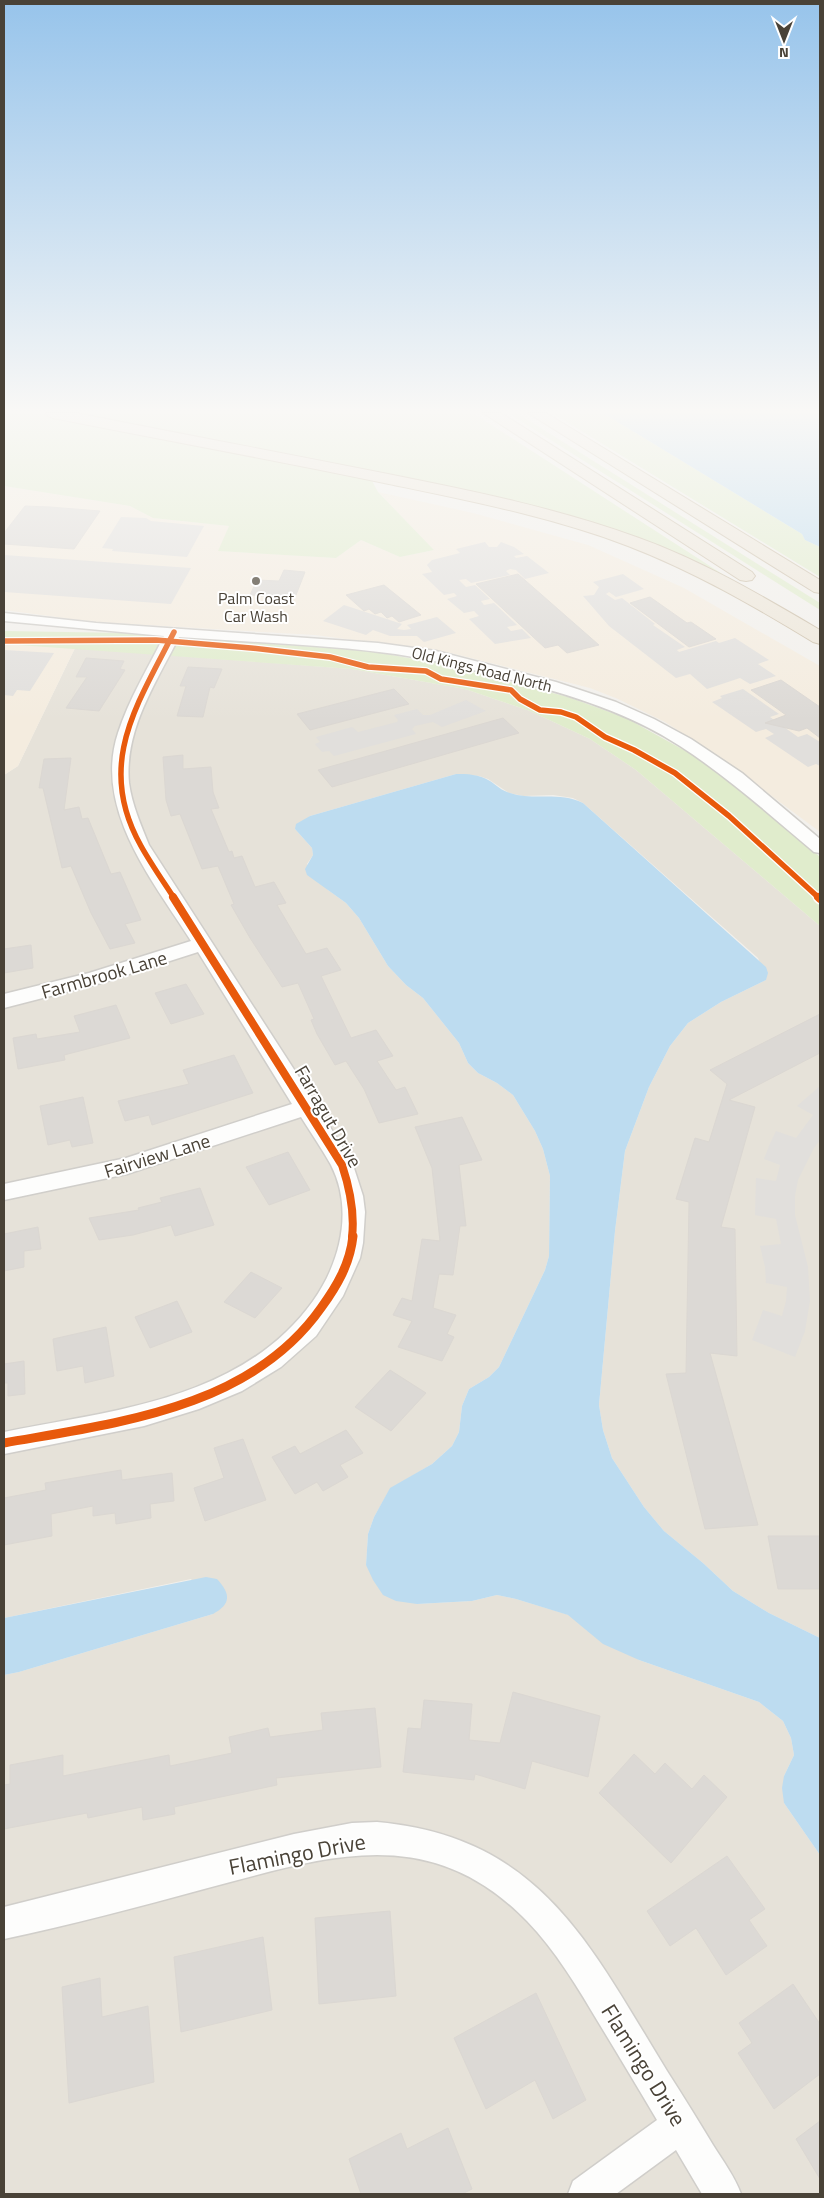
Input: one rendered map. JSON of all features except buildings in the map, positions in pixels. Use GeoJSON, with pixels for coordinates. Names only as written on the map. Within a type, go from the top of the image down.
{"type":"FeatureCollection","features":[{"type":"Feature","properties":{"kind":"highway"},"geometry":{"type":"LineString","coordinates":[[552,516],[634,543],[696,569],[755,599],[820,638]]}},
{"type":"Feature","properties":{"kind":"highway"},"geometry":{"type":"LineString","coordinates":[[650,516],[820,624]]}},
{"type":"Feature","properties":{"kind":"highway"},"geometry":{"type":"LineString","coordinates":[[702,516],[820,588]]}},
{"type":"Feature","properties":{"kind":"street","name":"Old Kings Road North"},"geometry":{"type":"LineString","coordinates":[[4,617],[96,626],[354,645],[410,651],[491,669],[591,698],[648,722],[708,757],[736,777],[820,848]]}},
{"type":"Feature","properties":{"kind":"street","name":"Old Kings Road North"},"geometry":{"type":"LineString","coordinates":[[4,627],[96,626]]}},
{"type":"Feature","properties":{"kind":"street","name":"Farragut Drive"},"geometry":{"type":"LineString","coordinates":[[4,1443],[144,1415],[203,1398],[239,1381],[267,1365],[308,1328],[329,1300],[344,1272],[352,1246],[355,1216],[350,1190],[342,1165],[140,845],[128,815],[120,782],[122,739],[130,718],[174,632]]}},
{"type":"Feature","properties":{"kind":"street","name":"Farmbrook Lane"},"geometry":{"type":"LineString","coordinates":[[4,1001],[94,978],[204,944]]}},
{"type":"Feature","properties":{"kind":"street","name":"Fairview Lane"},"geometry":{"type":"LineString","coordinates":[[4,1192],[127,1166],[307,1107]]}},
{"type":"Feature","properties":{"kind":"street","name":"Flamingo Drive"},"geometry":{"type":"LineString","coordinates":[[4,1923],[276,1855],[353,1839],[408,1842],[447,1852],[503,1881],[537,1908],[552,1926],[585,1969],[723,2194]]}},
{"type":"Feature","properties":{"kind":"street"},"geometry":{"type":"LineString","coordinates":[[586,2194],[681,2124]]}},
{"type":"Feature","properties":{"kind":"shaded area"},"geometry":{"type":"Polygon","coordinates":[[[4,516],[148,516],[153,518],[229,526],[219,551],[336,558],[361,540],[400,557],[434,550],[401,516],[482,516],[588,545],[684,588],[820,666],[820,832],[721,758],[665,722],[618,699],[590,688],[447,652],[315,635],[94,622],[4,610],[4,516]]]}},
{"type":"Feature","properties":{"kind":"shaded area"},"geometry":{"type":"Polygon","coordinates":[[[121,517],[146,518],[151,521],[204,526],[187,557],[112,551],[113,549],[102,548],[121,517]]]}},
{"type":"Feature","properties":{"kind":"shaded area"},"geometry":{"type":"Polygon","coordinates":[[[485,542],[489,547],[497,547],[501,542],[514,547],[524,554],[514,556],[516,558],[527,556],[549,573],[525,579],[516,570],[510,569],[506,571],[510,575],[471,583],[466,579],[459,580],[466,587],[475,585],[490,599],[481,601],[484,605],[494,603],[517,625],[507,627],[511,631],[522,629],[531,638],[495,644],[469,619],[479,616],[474,611],[464,613],[447,599],[457,596],[454,593],[444,595],[422,574],[432,572],[427,565],[432,560],[460,553],[456,549],[485,542]]]}},
{"type":"Feature","properties":{"kind":"shaded area"},"geometry":{"type":"Polygon","coordinates":[[[4,555],[191,568],[171,604],[4,592],[4,555]]]}},
{"type":"Feature","properties":{"kind":"shaded area"},"geometry":{"type":"Polygon","coordinates":[[[623,574],[644,589],[616,597],[609,592],[606,594],[615,600],[622,598],[655,624],[653,625],[685,647],[677,650],[679,652],[716,641],[719,643],[735,638],[769,660],[758,664],[776,676],[750,684],[740,678],[707,689],[690,674],[676,678],[609,626],[583,596],[594,595],[599,587],[593,582],[623,574]]]}},
{"type":"Feature","properties":{"kind":"shaded area"},"geometry":{"type":"Polygon","coordinates":[[[344,605],[402,624],[397,629],[404,630],[411,629],[407,625],[437,617],[456,633],[424,642],[417,636],[390,636],[373,630],[366,635],[323,621],[344,605]]]}},
{"type":"Feature","properties":{"kind":"shaded area"},"geometry":{"type":"Polygon","coordinates":[[[4,644],[75,648],[18,766],[4,775],[4,644]]]}},
{"type":"Feature","properties":{"kind":"shaded area"},"geometry":{"type":"Polygon","coordinates":[[[75,648],[352,669],[465,689],[530,711],[590,739],[636,770],[820,926],[820,1638],[769,1613],[733,1591],[664,1531],[644,1507],[612,1458],[603,1430],[599,1405],[615,1231],[625,1151],[649,1087],[670,1046],[688,1023],[721,1002],[766,980],[758,958],[583,803],[573,798],[553,795],[523,796],[509,793],[488,779],[479,776],[456,774],[310,816],[295,829],[312,848],[313,855],[307,864],[328,890],[346,903],[359,918],[388,966],[406,985],[423,998],[459,1043],[468,1063],[478,1073],[497,1083],[513,1095],[535,1131],[543,1149],[550,1176],[549,1256],[545,1270],[499,1367],[489,1377],[469,1389],[462,1406],[459,1432],[452,1446],[432,1464],[390,1489],[374,1517],[368,1534],[366,1565],[417,1604],[472,1601],[497,1595],[569,1615],[639,1660],[759,1702],[783,1721],[791,1738],[794,1755],[784,1776],[784,1803],[820,1855],[820,2194],[4,2194],[4,1675],[213,1614],[191,1579],[4,1618],[4,775],[18,766],[75,648]]]}},
{"type":"Feature","properties":{"kind":"shaded area"},"geometry":{"type":"Polygon","coordinates":[[[4,650],[54,653],[30,691],[17,690],[13,696],[4,695],[4,650]]]}},
{"type":"Feature","properties":{"kind":"shaded area"},"geometry":{"type":"Polygon","coordinates":[[[743,689],[779,714],[770,717],[798,737],[807,734],[820,742],[820,766],[816,764],[808,767],[765,738],[774,734],[766,729],[756,732],[712,702],[722,698],[720,696],[743,689]]]}},
{"type":"Feature","properties":{"kind":"shaded area"},"geometry":{"type":"Polygon","coordinates":[[[466,700],[486,711],[442,727],[433,722],[415,726],[412,729],[416,734],[334,756],[329,751],[322,752],[315,744],[320,742],[316,737],[352,727],[358,732],[397,722],[398,720],[394,715],[417,709],[423,715],[430,715],[466,700]]]}},
{"type":"Feature","properties":{"kind":"shaded area"},"geometry":{"type":"Polygon","coordinates":[[[820,1086],[820,1140],[798,1180],[795,1196],[795,1215],[808,1267],[810,1301],[805,1331],[795,1357],[752,1340],[763,1310],[782,1316],[787,1287],[766,1283],[765,1267],[760,1246],[781,1244],[776,1219],[755,1215],[756,1178],[776,1181],[780,1165],[764,1159],[769,1146],[776,1131],[796,1138],[813,1115],[797,1106],[820,1086]]]}},
{"type":"Feature","properties":{"kind":"green space"},"geometry":{"type":"Polygon","coordinates":[[[148,516],[401,516],[434,550],[400,557],[361,540],[336,558],[218,551],[229,526],[153,518],[148,516]]]}},
{"type":"Feature","properties":{"kind":"green space"},"geometry":{"type":"Polygon","coordinates":[[[549,516],[632,516],[730,579],[728,580],[589,524],[549,516]]]}},
{"type":"Feature","properties":{"kind":"green space"},"geometry":{"type":"Polygon","coordinates":[[[670,516],[681,516],[820,603],[820,610],[670,516]]]}},
{"type":"Feature","properties":{"kind":"green space"},"geometry":{"type":"Polygon","coordinates":[[[720,516],[772,516],[802,534],[805,540],[820,547],[820,577],[720,516]]]}},
{"type":"Feature","properties":{"kind":"green space"},"geometry":{"type":"Polygon","coordinates":[[[4,631],[127,633],[370,651],[441,664],[568,697],[626,718],[700,759],[771,813],[820,857],[820,926],[636,770],[590,739],[530,711],[465,689],[352,669],[4,644],[4,631]]]}},
{"type":"Feature","properties":{"kind":"water"},"geometry":{"type":"Polygon","coordinates":[[[772,516],[820,516],[820,547],[805,540],[802,534],[772,516]]]}},
{"type":"Feature","properties":{"kind":"water"},"geometry":{"type":"Polygon","coordinates":[[[456,774],[482,777],[510,793],[574,799],[583,803],[766,967],[768,973],[766,980],[721,1002],[688,1023],[670,1046],[649,1087],[625,1151],[615,1231],[599,1405],[603,1430],[612,1458],[644,1507],[664,1531],[733,1591],[769,1613],[820,1638],[820,1855],[784,1803],[782,1788],[784,1776],[794,1755],[791,1738],[783,1721],[759,1702],[639,1660],[603,1644],[568,1615],[516,1599],[497,1595],[472,1601],[417,1604],[396,1601],[383,1595],[366,1565],[368,1534],[374,1517],[390,1488],[432,1464],[452,1446],[459,1432],[462,1406],[469,1389],[489,1377],[499,1367],[545,1270],[549,1256],[550,1176],[543,1149],[535,1131],[513,1095],[497,1083],[478,1073],[468,1063],[459,1043],[423,998],[406,985],[388,966],[359,918],[346,903],[307,875],[305,869],[313,855],[312,848],[295,829],[296,824],[310,816],[456,774]]]}},
{"type":"Feature","properties":{"kind":"water"},"geometry":{"type":"Polygon","coordinates":[[[206,1577],[217,1579],[227,1594],[226,1602],[213,1614],[4,1675],[4,1618],[206,1577]]]}},
{"type":"Feature","properties":{"kind":"cycle path"},"geometry":{"type":"LineString","coordinates":[[4,1443],[97,1426],[144,1415],[190,1402],[233,1384],[273,1360],[307,1329],[335,1289],[343,1274],[352,1243],[353,1212],[351,1196],[342,1165],[140,845],[127,812],[121,784],[121,758],[125,734],[145,687],[174,632]]}},
{"type":"Feature","properties":{"kind":"cycle path"},"geometry":{"type":"LineString","coordinates":[[4,641],[156,640],[251,648],[330,657],[368,667],[426,671],[441,679],[511,690],[520,699],[540,710],[561,712],[576,717],[605,737],[634,750],[675,773],[729,816],[820,899]]}},
{"type":"Feature","properties":{"kind":"place","name":"Palm Coast Car Wash"},"geometry":{"type":"Point","coordinates":[256,581]}}]}
